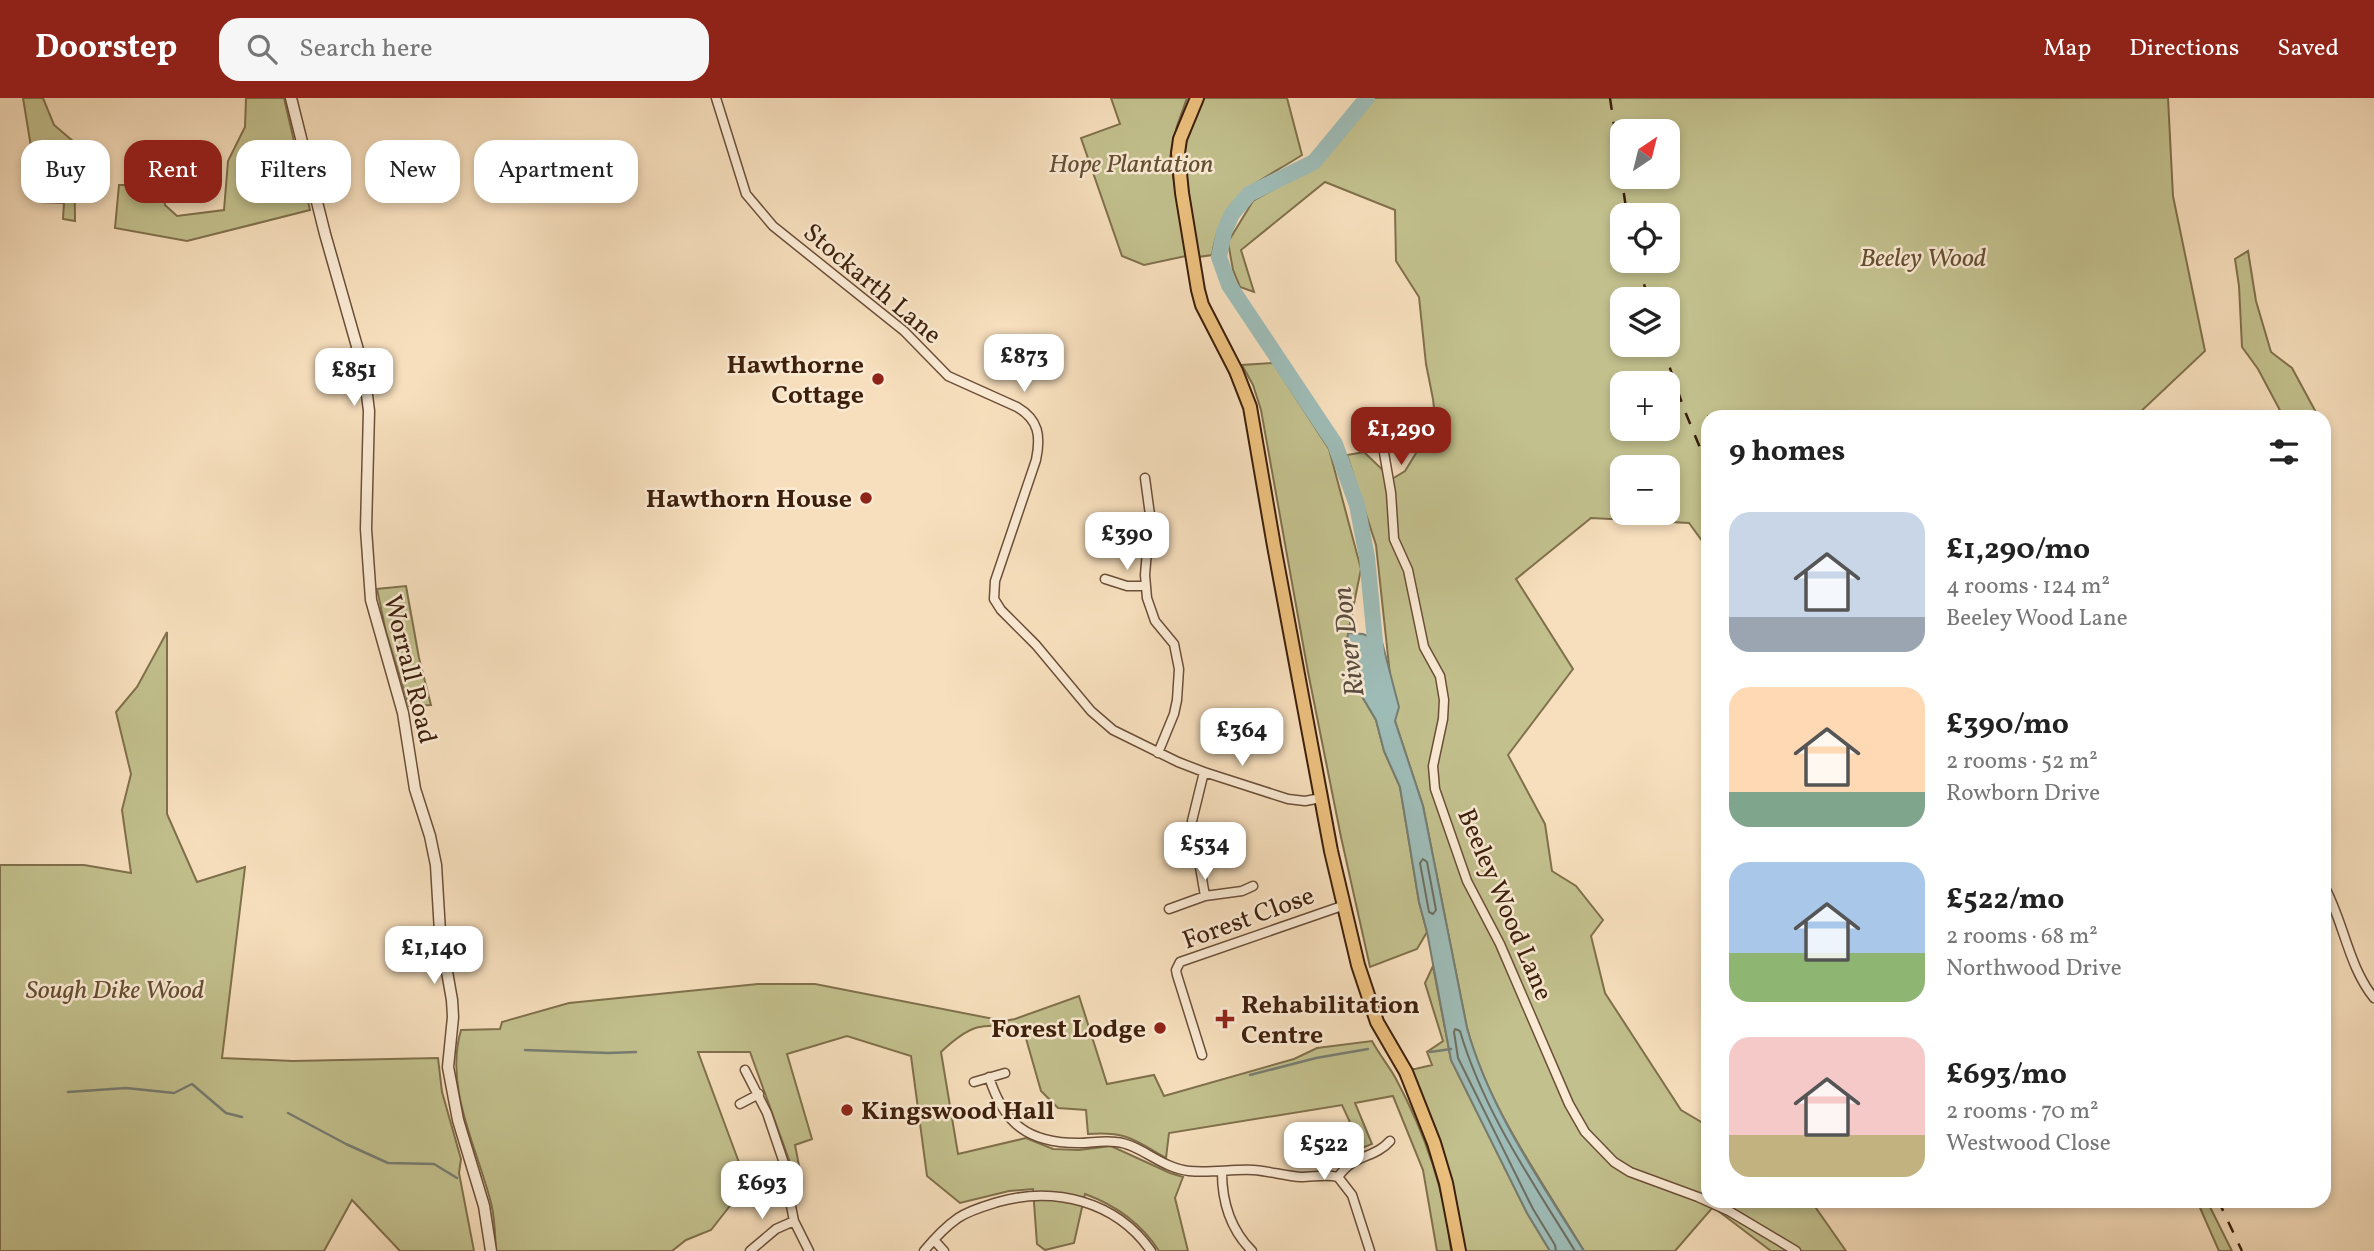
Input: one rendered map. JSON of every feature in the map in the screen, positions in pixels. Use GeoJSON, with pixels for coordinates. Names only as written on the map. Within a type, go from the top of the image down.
{"type":"FeatureCollection","features":[{"type":"Feature","properties":{"kind":"main road"},"geometry":{"type":"LineString","coordinates":[[1197,98],[1178,153],[1198,290],[1202,305],[1236,371],[1250,407],[1321,798],[1342,906],[1358,965],[1373,1013],[1406,1072],[1434,1143],[1448,1191],[1459,1251]]}},
{"type":"Feature","properties":{"kind":"street","name":"Worrall Road"},"geometry":{"type":"LineString","coordinates":[[291,98],[368,391],[366,529],[371,600],[403,713],[415,789],[436,865],[440,932],[453,1008],[448,1067],[458,1120],[484,1206],[491,1251]]}},
{"type":"Feature","properties":{"kind":"street","name":"Stockarth Lane"},"geometry":{"type":"LineString","coordinates":[[716,98],[746,194],[773,226],[904,331],[948,376],[1017,407],[1035,422],[1039,432],[1036,460],[995,581],[994,599],[1001,610],[1036,645],[1103,722],[1128,739],[1205,772],[1288,799],[1321,798]]}},
{"type":"Feature","properties":{"kind":"street","name":"Beeley Wood Lane"},"geometry":{"type":"LineString","coordinates":[[1383,447],[1391,493],[1394,539],[1408,570],[1424,647],[1440,676],[1444,700],[1443,719],[1433,766],[1435,789],[1467,881],[1500,944],[1569,1104],[1584,1132],[1614,1162],[1630,1172],[1701,1198]]}},
{"type":"Feature","properties":{"kind":"street"},"geometry":{"type":"LineString","coordinates":[[1145,478],[1150,528],[1145,586],[1151,614],[1174,644],[1179,669],[1174,714],[1157,753]]}},
{"type":"Feature","properties":{"kind":"street"},"geometry":{"type":"LineString","coordinates":[[1105,579],[1124,586],[1145,586]]}},
{"type":"Feature","properties":{"kind":"street"},"geometry":{"type":"LineString","coordinates":[[1205,772],[1192,821],[1205,896]]}},
{"type":"Feature","properties":{"kind":"street"},"geometry":{"type":"LineString","coordinates":[[1169,909],[1205,896],[1242,891],[1253,886]]}},
{"type":"Feature","properties":{"kind":"street"},"geometry":{"type":"LineString","coordinates":[[2331,901],[2366,989],[2374,998]]}},
{"type":"Feature","properties":{"kind":"street","name":"Forest Close"},"geometry":{"type":"LineString","coordinates":[[1202,1055],[1177,975],[1180,962],[1342,906]]}},
{"type":"Feature","properties":{"kind":"street"},"geometry":{"type":"LineString","coordinates":[[745,1070],[759,1094],[788,1172],[794,1221],[809,1251]]}},
{"type":"Feature","properties":{"kind":"street"},"geometry":{"type":"LineString","coordinates":[[974,1082],[1005,1073]]}},
{"type":"Feature","properties":{"kind":"street"},"geometry":{"type":"LineString","coordinates":[[989,1077],[1001,1106],[1017,1126],[1034,1137],[1051,1142],[1117,1142],[1132,1147],[1164,1165],[1188,1171],[1252,1170],[1291,1176],[1338,1177],[1352,1195],[1370,1251]]}},
{"type":"Feature","properties":{"kind":"street"},"geometry":{"type":"LineString","coordinates":[[740,1104],[759,1094]]}},
{"type":"Feature","properties":{"kind":"street"},"geometry":{"type":"LineString","coordinates":[[1338,1177],[1349,1164],[1380,1150],[1390,1141]]}},
{"type":"Feature","properties":{"kind":"street"},"geometry":{"type":"LineString","coordinates":[[1222,1172],[1224,1201],[1228,1214],[1241,1239],[1252,1251]]}},
{"type":"Feature","properties":{"kind":"street"},"geometry":{"type":"LineString","coordinates":[[924,1251],[959,1217],[983,1206],[1030,1196],[1080,1200],[1104,1209],[1138,1235],[1151,1251]]}},
{"type":"Feature","properties":{"kind":"street","name":"Beeley Wood Lane"},"geometry":{"type":"LineString","coordinates":[[1721,1208],[1796,1251]]}},
{"type":"Feature","properties":{"kind":"street"},"geometry":{"type":"LineString","coordinates":[[750,1251],[776,1229],[794,1221]]}},
{"type":"Feature","properties":{"kind":"street"},"geometry":{"type":"LineString","coordinates":[[934,1240],[944,1251]]}},
{"type":"Feature","properties":{"kind":"green space"},"geometry":{"type":"Polygon","coordinates":[[[23,98],[43,98],[54,125],[72,140],[30,140],[23,98]]]}},
{"type":"Feature","properties":{"kind":"green space"},"geometry":{"type":"Polygon","coordinates":[[[246,98],[284,98],[294,140],[238,140],[245,127],[246,98]]]}},
{"type":"Feature","properties":{"kind":"green space","name":"Hope Plantation"},"geometry":{"type":"Polygon","coordinates":[[[1111,98],[1187,98],[1170,157],[1186,256],[1144,265],[1122,256],[1081,138],[1120,124],[1111,98]]]}},
{"type":"Feature","properties":{"kind":"green space"},"geometry":{"type":"Polygon","coordinates":[[[1203,98],[1287,98],[1302,155],[1243,193],[1224,217],[1212,255],[1198,257],[1184,159],[1186,141],[1203,98]]]}},
{"type":"Feature","properties":{"kind":"green space","name":"Beeley Wood"},"geometry":{"type":"Polygon","coordinates":[[[1361,98],[2168,98],[2173,196],[2205,351],[2142,410],[1701,410],[1701,539],[1689,523],[1680,523],[1680,455],[1610,455],[1610,519],[1591,518],[1516,579],[1573,669],[1508,755],[1545,824],[1552,871],[1576,886],[1603,920],[1591,936],[1605,993],[1681,1110],[1701,1122],[1701,1208],[1712,1208],[1675,1251],[1584,1251],[1502,1115],[1467,1028],[1423,806],[1395,721],[1376,545],[1347,455],[1364,452],[1392,479],[1405,471],[1436,427],[1419,297],[1396,261],[1395,210],[1325,182],[1241,250],[1254,292],[1240,287],[1233,270],[1228,242],[1253,201],[1295,177],[1354,122],[1361,98]]]}},
{"type":"Feature","properties":{"kind":"green space"},"geometry":{"type":"Polygon","coordinates":[[[236,145],[236,203],[308,203],[310,210],[187,241],[115,228],[119,185],[124,185],[124,203],[165,203],[177,216],[224,210],[228,161],[236,145]]]}},
{"type":"Feature","properties":{"kind":"green space"},"geometry":{"type":"Polygon","coordinates":[[[64,203],[75,203],[75,221],[63,219],[64,203]]]}},
{"type":"Feature","properties":{"kind":"green space"},"geometry":{"type":"Polygon","coordinates":[[[2248,251],[2256,301],[2271,352],[2292,368],[2315,410],[2280,410],[2258,369],[2242,347],[2235,259],[2248,251]]]}},
{"type":"Feature","properties":{"kind":"green space"},"geometry":{"type":"Polygon","coordinates":[[[1273,363],[1329,449],[1361,569],[1346,656],[1360,693],[1376,720],[1384,751],[1400,787],[1419,902],[1427,932],[1417,949],[1370,967],[1308,672],[1261,410],[1253,385],[1242,365],[1273,363]]]}},
{"type":"Feature","properties":{"kind":"green space"},"geometry":{"type":"Polygon","coordinates":[[[406,586],[431,705],[409,706],[386,632],[377,589],[406,586]]]}},
{"type":"Feature","properties":{"kind":"green space","name":"Sough Dike Wood"},"geometry":{"type":"Polygon","coordinates":[[[167,632],[167,814],[197,882],[245,867],[222,1058],[293,1061],[438,1058],[442,1092],[461,1159],[459,1173],[474,1251],[400,1251],[352,1200],[324,1251],[0,1251],[0,865],[84,865],[131,873],[122,810],[131,774],[116,712],[137,687],[167,632]]]}},
{"type":"Feature","properties":{"kind":"green space"},"geometry":{"type":"Polygon","coordinates":[[[1433,966],[1451,1060],[1527,1213],[1550,1251],[1463,1251],[1451,1181],[1409,1069],[1432,1065],[1427,1052],[1443,1041],[1425,983],[1433,966]]]}},
{"type":"Feature","properties":{"kind":"green space"},"geometry":{"type":"Polygon","coordinates":[[[758,984],[815,984],[1004,1021],[1079,996],[1107,1084],[1154,1075],[1164,1096],[1294,1059],[1317,1048],[1372,1041],[1395,1077],[1432,1161],[1444,1206],[1451,1251],[1437,1251],[1423,1170],[1393,1096],[1355,1103],[1372,1144],[1362,1148],[1342,1105],[1169,1133],[1166,1158],[1121,1136],[1088,1134],[1086,1110],[1058,1108],[1041,1091],[1023,1028],[987,1026],[961,1035],[941,1052],[958,1154],[1026,1138],[1053,1149],[1079,1150],[1111,1146],[1183,1177],[1175,1198],[1188,1251],[1159,1251],[1144,1232],[1126,1216],[1085,1194],[1074,1243],[1045,1250],[1037,1244],[1033,1189],[1009,1191],[960,1203],[927,1176],[911,1056],[847,1036],[787,1054],[812,1139],[795,1145],[801,1176],[796,1179],[750,1052],[698,1052],[747,1184],[711,1230],[686,1240],[672,1251],[496,1251],[491,1203],[459,1095],[457,1052],[461,1030],[500,1029],[502,1022],[569,1003],[758,984]]]}},
{"type":"Feature","properties":{"kind":"green space","name":"Beeley Wood"},"geometry":{"type":"Polygon","coordinates":[[[1714,1208],[1816,1208],[1846,1251],[1771,1251],[1714,1208]]]}},
{"type":"Feature","properties":{"kind":"green space"},"geometry":{"type":"Polygon","coordinates":[[[2200,1208],[2210,1208],[2232,1251],[2219,1251],[2200,1208]]]}},
{"type":"Feature","properties":{"kind":"water"},"geometry":{"type":"Polygon","coordinates":[[[1348,633],[1363,634],[1382,642],[1399,707],[1395,721],[1423,806],[1467,1028],[1488,1087],[1533,1171],[1584,1251],[1550,1251],[1527,1213],[1451,1060],[1419,902],[1400,787],[1384,751],[1376,720],[1360,693],[1346,656],[1348,633]]]}},
{"type":"Feature","properties":{"kind":"waterway","name":"River Don"},"geometry":{"type":"LineString","coordinates":[[1367,98],[1314,162],[1249,194],[1232,214],[1224,232],[1219,257],[1229,285],[1335,444],[1357,505],[1367,557],[1381,705],[1384,713]]}},
{"type":"Feature","properties":{"kind":"waterway"},"geometry":{"type":"LineString","coordinates":[[1250,1075],[1316,1058],[1368,1049]]}},
{"type":"Feature","properties":{"kind":"waterway"},"geometry":{"type":"LineString","coordinates":[[1430,1052],[1451,1049]]}},
{"type":"Feature","properties":{"kind":"waterway"},"geometry":{"type":"LineString","coordinates":[[525,1050],[636,1052]]}},
{"type":"Feature","properties":{"kind":"waterway"},"geometry":{"type":"LineString","coordinates":[[68,1092],[126,1088],[174,1093],[192,1084],[226,1113],[242,1117]]}},
{"type":"Feature","properties":{"kind":"waterway"},"geometry":{"type":"LineString","coordinates":[[288,1113],[388,1163],[434,1164],[457,1178]]}},
{"type":"Feature","properties":{"kind":"railway"},"geometry":{"type":"LineString","coordinates":[[1610,98],[1625,203]]}},
{"type":"Feature","properties":{"kind":"railway"},"geometry":{"type":"LineString","coordinates":[[1641,273],[1645,287]]}},
{"type":"Feature","properties":{"kind":"railway"},"geometry":{"type":"LineString","coordinates":[[1666,357],[1701,450]]}},
{"type":"Feature","properties":{"kind":"railway"},"geometry":{"type":"LineString","coordinates":[[2222,1208],[2242,1251]]}},
{"type":"Feature","properties":{"kind":"place","name":"Hawthorne Cottage"},"geometry":{"type":"Point","coordinates":[878,379]}},
{"type":"Feature","properties":{"kind":"place","name":"Hawthorn House"},"geometry":{"type":"Point","coordinates":[866,498]}},
{"type":"Feature","properties":{"kind":"place","name":"Rehabilitation Centre"},"geometry":{"type":"Point","coordinates":[1225,1019]}},
{"type":"Feature","properties":{"kind":"place","name":"Forest Lodge"},"geometry":{"type":"Point","coordinates":[1160,1028]}},
{"type":"Feature","properties":{"kind":"place","name":"Kingswood Hall"},"geometry":{"type":"Point","coordinates":[847,1110]}}]}
